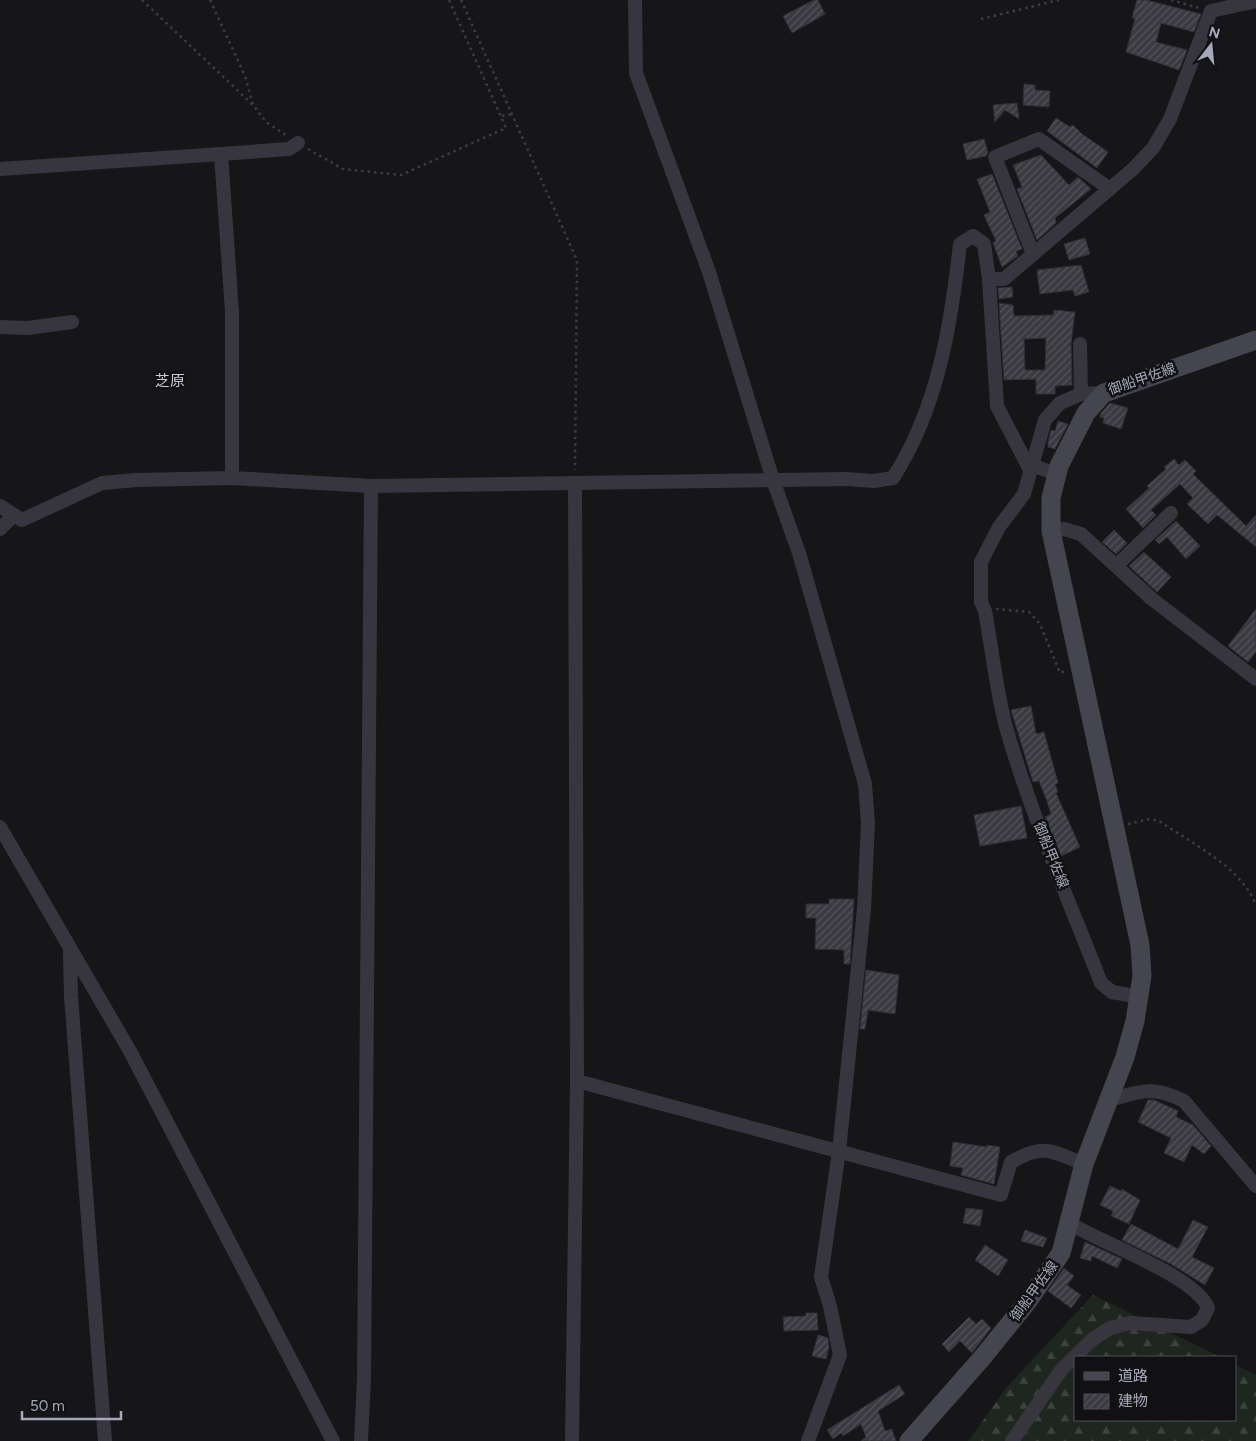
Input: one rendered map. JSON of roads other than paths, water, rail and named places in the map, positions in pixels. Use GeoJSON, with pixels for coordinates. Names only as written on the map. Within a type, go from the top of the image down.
{"type":"FeatureCollection","features":[{"type":"Feature","properties":{"kind":"main road","name":"御船甲佐線"},"geometry":{"type":"LineString","coordinates":[[1104,393],[1256,340]]}},
{"type":"Feature","properties":{"kind":"main road"},"geometry":{"type":"LineString","coordinates":[[1104,393],[1086,413],[1057,474],[1051,498],[1050,531],[1140,945],[1140,997]]}},
{"type":"Feature","properties":{"kind":"main road","name":"御船甲佐線"},"geometry":{"type":"LineString","coordinates":[[909,1441],[982,1358],[1028,1301],[1061,1253],[1067,1222],[1084,1164],[1125,1057],[1140,997]]}},
{"type":"Feature","properties":{"kind":"street"},"geometry":{"type":"LineString","coordinates":[[635,0],[636,73],[709,272],[773,480],[799,553],[866,784],[868,823],[864,909],[839,1151],[821,1278],[830,1306],[840,1355],[808,1441]]}},
{"type":"Feature","properties":{"kind":"street"},"geometry":{"type":"LineString","coordinates":[[988,279],[1004,279],[1110,189],[1153,148],[1170,118],[1210,11],[1256,1]]}},
{"type":"Feature","properties":{"kind":"street"},"geometry":{"type":"LineString","coordinates":[[1033,254],[995,158],[1039,139],[1110,189]]}},
{"type":"Feature","properties":{"kind":"street"},"geometry":{"type":"LineString","coordinates":[[0,169],[221,154],[293,146]]}},
{"type":"Feature","properties":{"kind":"street"},"geometry":{"type":"LineString","coordinates":[[221,154],[232,312],[232,478]]}},
{"type":"Feature","properties":{"kind":"street"},"geometry":{"type":"LineString","coordinates":[[0,506],[22,520],[102,483],[136,480],[232,478],[371,486],[846,479],[874,481],[893,478],[918,432],[936,383],[956,284],[960,244],[973,236],[984,244],[997,406],[1030,468],[1057,474]]}},
{"type":"Feature","properties":{"kind":"street"},"geometry":{"type":"LineString","coordinates":[[0,327],[28,328],[72,322]]}},
{"type":"Feature","properties":{"kind":"street"},"geometry":{"type":"LineString","coordinates":[[1080,344],[1081,394]]}},
{"type":"Feature","properties":{"kind":"street","name":"御船甲佐線"},"geometry":{"type":"LineString","coordinates":[[1104,393],[1081,394],[1060,404],[1045,420],[1024,494],[999,527],[980,562],[982,602],[1006,724],[1035,816],[1102,983],[1112,992],[1140,997]]}},
{"type":"Feature","properties":{"kind":"street"},"geometry":{"type":"LineString","coordinates":[[572,1441],[577,1081],[575,484]]}},
{"type":"Feature","properties":{"kind":"street"},"geometry":{"type":"LineString","coordinates":[[361,1441],[364,1379],[371,486]]}},
{"type":"Feature","properties":{"kind":"street"},"geometry":{"type":"LineString","coordinates":[[1117,566],[1171,513]]}},
{"type":"Feature","properties":{"kind":"street"},"geometry":{"type":"LineString","coordinates":[[0,529],[14,515]]}},
{"type":"Feature","properties":{"kind":"street"},"geometry":{"type":"LineString","coordinates":[[1050,531],[1064,529],[1081,534],[1152,599],[1256,679]]}},
{"type":"Feature","properties":{"kind":"street"},"geometry":{"type":"LineString","coordinates":[[2,835],[131,1053],[333,1441]]}},
{"type":"Feature","properties":{"kind":"street"},"geometry":{"type":"LineString","coordinates":[[70,949],[71,996],[105,1441]]}},
{"type":"Feature","properties":{"kind":"street"},"geometry":{"type":"LineString","coordinates":[[577,1081],[1002,1195],[1011,1162],[1029,1152],[1049,1150],[1084,1164]]}},
{"type":"Feature","properties":{"kind":"street"},"geometry":{"type":"LineString","coordinates":[[1107,1101],[1146,1090],[1170,1094],[1184,1101],[1256,1186]]}},
{"type":"Feature","properties":{"kind":"street"},"geometry":{"type":"LineString","coordinates":[[1067,1222],[1087,1235],[1170,1273],[1205,1300],[1208,1308],[1202,1320],[1191,1327],[1130,1323],[1110,1328],[1093,1339],[1075,1356]]}},
{"type":"Feature","properties":{"kind":"street"},"geometry":{"type":"LineString","coordinates":[[1012,1441],[1062,1369],[1074,1357]]}},
{"type":"Feature","properties":{"kind":"district","name":"芝原"},"geometry":{"type":"Point","coordinates":[170,381]}}]}
